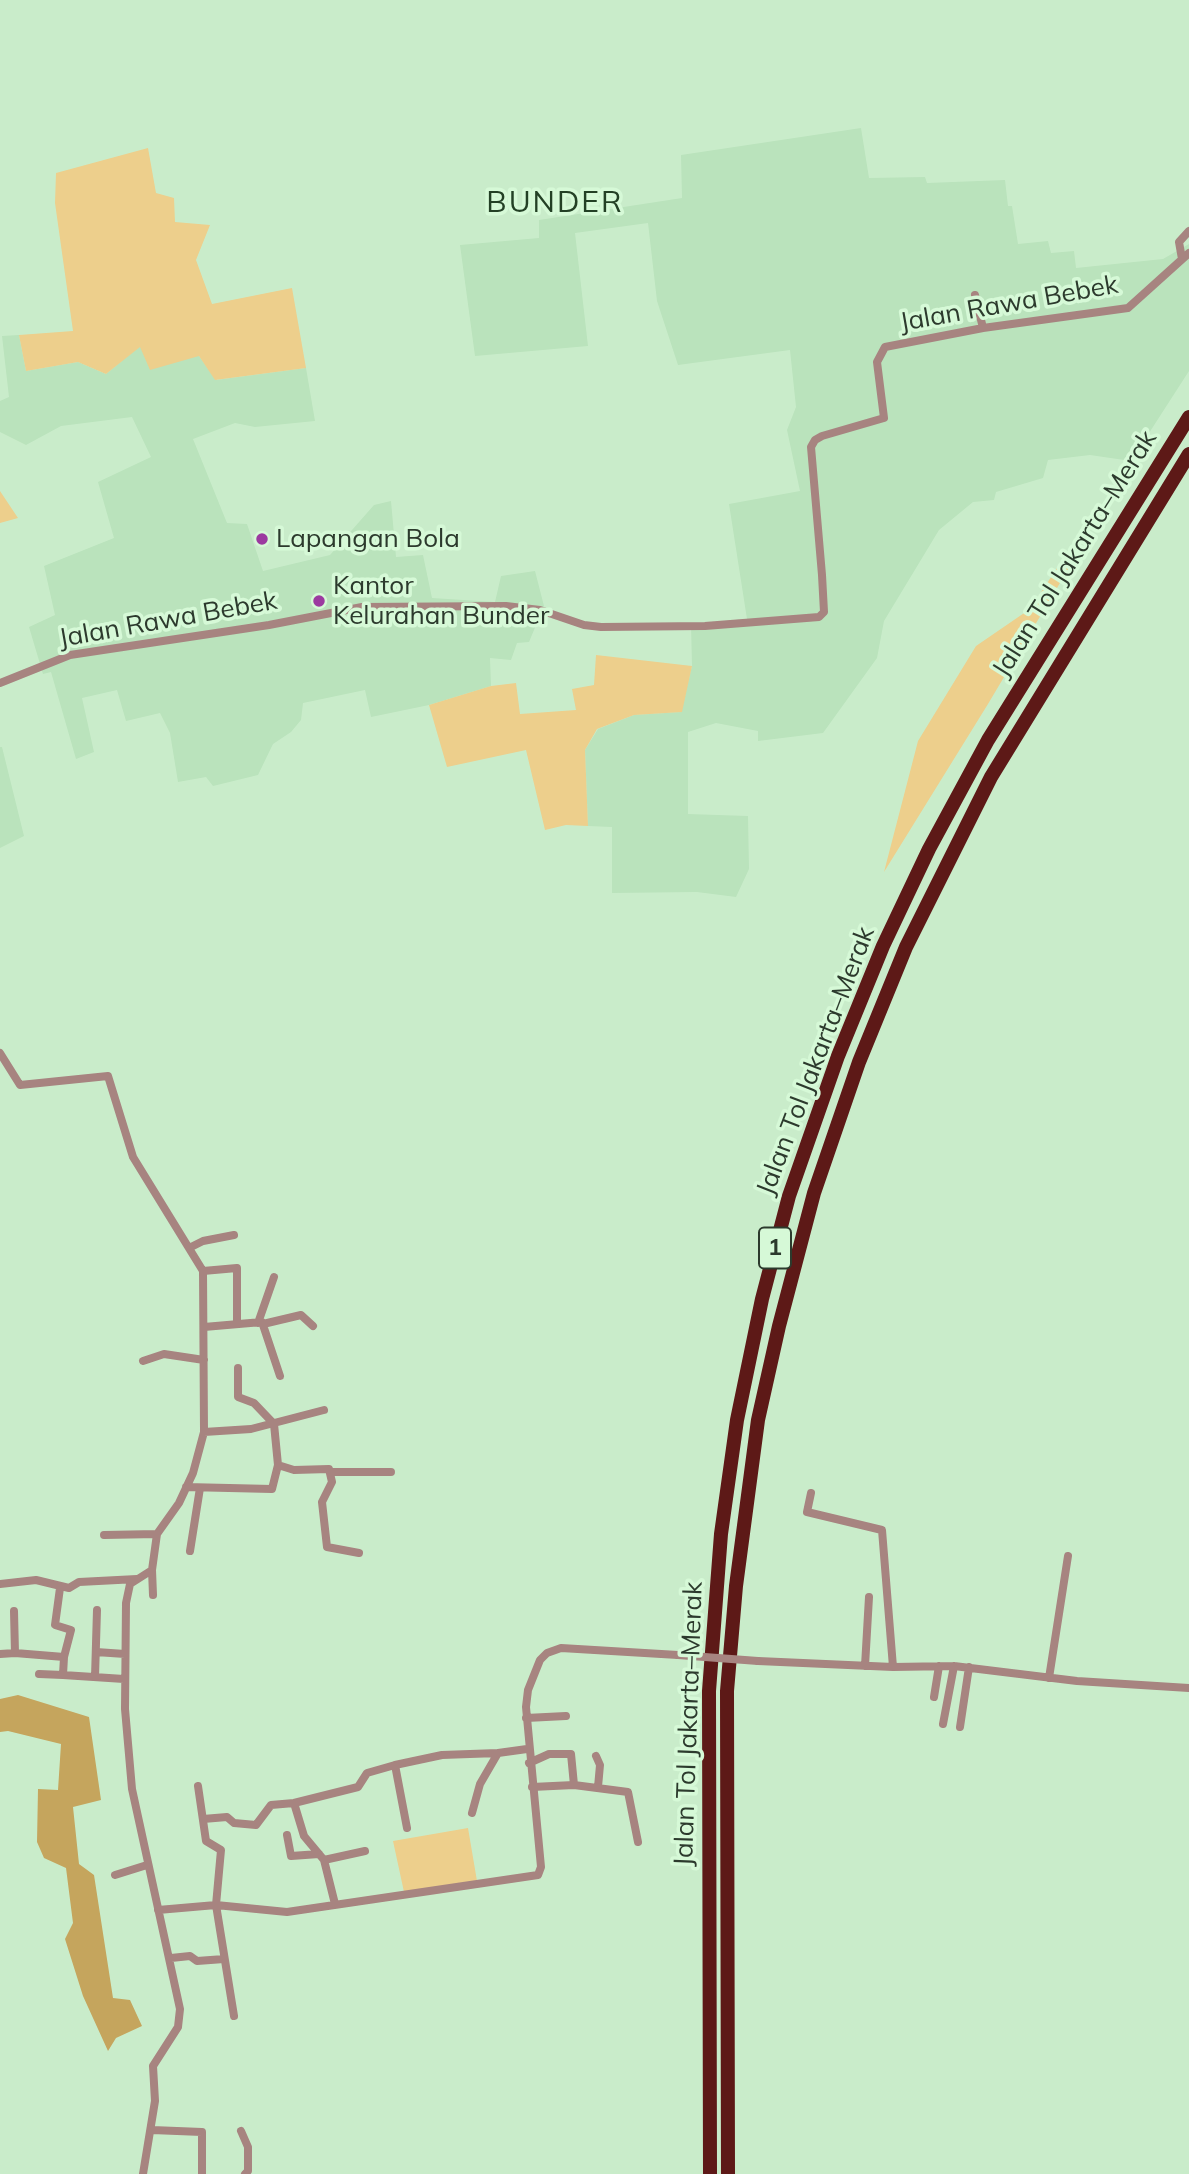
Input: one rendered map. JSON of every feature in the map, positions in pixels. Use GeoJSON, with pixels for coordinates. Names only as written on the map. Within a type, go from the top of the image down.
{"type":"FeatureCollection","features":[{"type":"Feature","properties":{"kind":"highway","name":"Jalan Tol Jakarta–Merak"},"geometry":{"type":"LineString","coordinates":[[710,2174],[709,1691],[721,1534],[737,1420],[762,1299],[789,1196],[843,1044],[883,946],[929,849],[988,740],[1189,417]]}},
{"type":"Feature","properties":{"kind":"highway","name":"Jalan Tol Jakarta–Merak"},"geometry":{"type":"LineString","coordinates":[[728,2174],[727,1691],[758,1420],[810,1206],[859,1062],[906,947],[991,777],[1189,454]]}},
{"type":"Feature","properties":{"kind":"street"},"geometry":{"type":"LineString","coordinates":[[1185,256],[1179,242],[1189,231]]}},
{"type":"Feature","properties":{"kind":"street","name":"Jalan Rawa Bebek"},"geometry":{"type":"LineString","coordinates":[[0,683],[70,655],[269,625],[362,607],[516,607],[540,610],[591,627],[705,626],[820,617],[824,612],[822,575],[810,457],[815,440],[884,418],[877,362],[885,347],[983,328],[1128,307],[1185,256]]}},
{"type":"Feature","properties":{"kind":"street"},"geometry":{"type":"LineString","coordinates":[[975,295],[983,328]]}},
{"type":"Feature","properties":{"kind":"street"},"geometry":{"type":"LineString","coordinates":[[0,1053],[20,1085],[108,1076],[132,1157],[203,1271],[204,1432],[186,1487],[157,1534],[152,1570],[153,1595]]}},
{"type":"Feature","properties":{"kind":"street"},"geometry":{"type":"LineString","coordinates":[[191,1248],[203,1241],[234,1235]]}},
{"type":"Feature","properties":{"kind":"street"},"geometry":{"type":"LineString","coordinates":[[203,1271],[237,1268],[237,1322]]}},
{"type":"Feature","properties":{"kind":"street"},"geometry":{"type":"LineString","coordinates":[[274,1277],[261,1323],[280,1376]]}},
{"type":"Feature","properties":{"kind":"street"},"geometry":{"type":"LineString","coordinates":[[204,1327],[237,1322],[261,1323],[301,1315],[313,1326]]}},
{"type":"Feature","properties":{"kind":"street"},"geometry":{"type":"LineString","coordinates":[[143,1361],[163,1354],[204,1360]]}},
{"type":"Feature","properties":{"kind":"street"},"geometry":{"type":"LineString","coordinates":[[186,1487],[272,1489],[278,1465],[274,1424],[254,1403],[237,1395],[239,1368]]}},
{"type":"Feature","properties":{"kind":"street"},"geometry":{"type":"LineString","coordinates":[[204,1432],[274,1424],[324,1410]]}},
{"type":"Feature","properties":{"kind":"street"},"geometry":{"type":"LineString","coordinates":[[278,1465],[294,1470],[391,1472]]}},
{"type":"Feature","properties":{"kind":"street"},"geometry":{"type":"LineString","coordinates":[[332,1472],[329,1491],[322,1502],[327,1546],[359,1553]]}},
{"type":"Feature","properties":{"kind":"street"},"geometry":{"type":"LineString","coordinates":[[190,1551],[200,1488]]}},
{"type":"Feature","properties":{"kind":"street"},"geometry":{"type":"LineString","coordinates":[[811,1493],[807,1512],[882,1530],[893,1667]]}},
{"type":"Feature","properties":{"kind":"street"},"geometry":{"type":"LineString","coordinates":[[104,1535],[157,1534]]}},
{"type":"Feature","properties":{"kind":"street"},"geometry":{"type":"LineString","coordinates":[[1049,1678],[1068,1556]]}},
{"type":"Feature","properties":{"kind":"street"},"geometry":{"type":"LineString","coordinates":[[143,2174],[155,2101],[153,2066],[178,2027],[180,2008],[132,1789],[124,1679],[127,1594],[130,1584],[152,1570]]}},
{"type":"Feature","properties":{"kind":"street"},"geometry":{"type":"LineString","coordinates":[[0,1584],[36,1580],[60,1588],[72,1587],[79,1582],[137,1579]]}},
{"type":"Feature","properties":{"kind":"street"},"geometry":{"type":"LineString","coordinates":[[60,1588],[55,1625],[71,1630],[64,1657],[63,1675]]}},
{"type":"Feature","properties":{"kind":"street"},"geometry":{"type":"LineString","coordinates":[[865,1666],[869,1597]]}},
{"type":"Feature","properties":{"kind":"street"},"geometry":{"type":"LineString","coordinates":[[95,1677],[97,1610]]}},
{"type":"Feature","properties":{"kind":"street"},"geometry":{"type":"LineString","coordinates":[[13,1611],[15,1653]]}},
{"type":"Feature","properties":{"kind":"street"},"geometry":{"type":"LineString","coordinates":[[158,1910],[216,1905],[287,1912],[538,1875],[541,1867],[527,1749],[528,1690],[540,1660],[547,1653],[561,1648],[865,1666],[954,1666],[1049,1678],[1189,1688]]}},
{"type":"Feature","properties":{"kind":"street"},"geometry":{"type":"LineString","coordinates":[[96,1652],[125,1654]]}},
{"type":"Feature","properties":{"kind":"street"},"geometry":{"type":"LineString","coordinates":[[0,1654],[64,1657]]}},
{"type":"Feature","properties":{"kind":"street"},"geometry":{"type":"LineString","coordinates":[[943,1724],[954,1666]]}},
{"type":"Feature","properties":{"kind":"street"},"geometry":{"type":"LineString","coordinates":[[934,1697],[939,1667]]}},
{"type":"Feature","properties":{"kind":"street"},"geometry":{"type":"LineString","coordinates":[[960,1727],[969,1667]]}},
{"type":"Feature","properties":{"kind":"street"},"geometry":{"type":"LineString","coordinates":[[39,1674],[124,1679]]}},
{"type":"Feature","properties":{"kind":"street"},"geometry":{"type":"LineString","coordinates":[[526,1718],[566,1716]]}},
{"type":"Feature","properties":{"kind":"street"},"geometry":{"type":"LineString","coordinates":[[203,1819],[227,1817],[234,1823],[256,1825],[271,1805],[281,1802],[294,1803],[358,1787],[367,1773],[395,1765],[442,1755],[527,1749]]}},
{"type":"Feature","properties":{"kind":"street"},"geometry":{"type":"LineString","coordinates":[[472,1812],[480,1784],[498,1753]]}},
{"type":"Feature","properties":{"kind":"street"},"geometry":{"type":"LineString","coordinates":[[529,1763],[549,1754],[571,1754],[574,1785]]}},
{"type":"Feature","properties":{"kind":"street"},"geometry":{"type":"LineString","coordinates":[[596,1756],[600,1765],[598,1787]]}},
{"type":"Feature","properties":{"kind":"street"},"geometry":{"type":"LineString","coordinates":[[395,1765],[407,1828]]}},
{"type":"Feature","properties":{"kind":"street"},"geometry":{"type":"LineString","coordinates":[[532,1787],[574,1785],[623,1790],[630,1795],[638,1842]]}},
{"type":"Feature","properties":{"kind":"street"},"geometry":{"type":"LineString","coordinates":[[198,1786],[207,1843],[221,1850],[216,1905],[234,2016]]}},
{"type":"Feature","properties":{"kind":"street"},"geometry":{"type":"LineString","coordinates":[[294,1803],[304,1836],[321,1857],[335,1904]]}},
{"type":"Feature","properties":{"kind":"street"},"geometry":{"type":"LineString","coordinates":[[286,1835],[291,1856],[321,1857],[365,1851]]}},
{"type":"Feature","properties":{"kind":"street"},"geometry":{"type":"LineString","coordinates":[[115,1874],[147,1865]]}},
{"type":"Feature","properties":{"kind":"street"},"geometry":{"type":"LineString","coordinates":[[171,1958],[190,1956],[197,1961],[224,1959]]}},
{"type":"Feature","properties":{"kind":"street"},"geometry":{"type":"LineString","coordinates":[[241,2131],[248,2147],[248,2171],[245,2174]]}},
{"type":"Feature","properties":{"kind":"street"},"geometry":{"type":"LineString","coordinates":[[152,2132],[202,2132],[202,2174]]}},
{"type":"Feature","properties":{"kind":"shaded area"},"geometry":{"type":"Polygon","coordinates":[[[861,128],[869,178],[925,177],[927,183],[1005,180],[1008,206],[1012,206],[1018,244],[1048,241],[1051,253],[1074,251],[1076,268],[1163,259],[1189,244],[1189,371],[1131,461],[1090,455],[1048,460],[1043,478],[996,492],[994,500],[973,502],[939,530],[884,621],[877,658],[823,733],[758,741],[758,731],[716,723],[688,732],[688,814],[748,816],[749,869],[736,897],[697,892],[612,893],[612,827],[588,826],[585,750],[598,729],[634,715],[681,712],[692,666],[691,624],[747,619],[729,504],[800,491],[787,430],[796,407],[790,350],[678,365],[657,301],[648,223],[575,233],[588,346],[475,356],[460,245],[539,238],[539,220],[682,198],[681,155],[861,128]]]}},
{"type":"Feature","properties":{"kind":"shaded area"},"geometry":{"type":"Polygon","coordinates":[[[148,148],[156,193],[174,198],[175,222],[210,225],[196,260],[212,304],[292,288],[306,368],[215,380],[199,356],[150,370],[140,347],[106,374],[78,362],[26,371],[19,335],[73,331],[55,203],[56,173],[148,148]]]}},
{"type":"Feature","properties":{"kind":"shaded area"},"geometry":{"type":"Polygon","coordinates":[[[19,335],[26,371],[78,362],[106,374],[140,346],[199,356],[216,380],[306,368],[315,421],[255,427],[235,423],[193,439],[227,523],[247,524],[263,571],[330,555],[374,505],[391,501],[396,557],[423,555],[432,598],[495,602],[501,576],[535,571],[544,606],[529,642],[517,643],[511,660],[490,658],[491,686],[429,705],[371,717],[365,690],[303,703],[301,720],[291,732],[273,744],[258,775],[213,786],[206,777],[178,782],[170,733],[160,713],[126,721],[117,690],[82,698],[94,752],[76,759],[51,672],[43,674],[29,627],[55,615],[44,566],[114,538],[98,482],[151,457],[132,417],[61,426],[26,445],[0,432],[0,401],[9,397],[2,336],[19,335]]]}},
{"type":"Feature","properties":{"kind":"shaded area"},"geometry":{"type":"Polygon","coordinates":[[[0,491],[18,518],[0,523],[0,491]]]}},
{"type":"Feature","properties":{"kind":"shaded area"},"geometry":{"type":"Polygon","coordinates":[[[1076,556],[884,872],[918,741],[976,646],[1030,609],[1063,559],[1076,556]]]}},
{"type":"Feature","properties":{"kind":"shaded area"},"geometry":{"type":"Polygon","coordinates":[[[596,655],[692,666],[682,712],[634,715],[597,729],[585,750],[588,826],[566,825],[545,830],[526,750],[447,767],[429,705],[491,686],[516,683],[520,714],[576,710],[572,689],[594,685],[596,655]]]}},
{"type":"Feature","properties":{"kind":"shaded area"},"geometry":{"type":"Polygon","coordinates":[[[0,747],[24,836],[0,848],[0,747]]]}},
{"type":"Feature","properties":{"kind":"shaded area"},"geometry":{"type":"Polygon","coordinates":[[[18,1695],[89,1717],[101,1800],[73,1807],[79,1864],[94,1875],[113,1998],[130,2000],[142,2026],[116,2038],[108,2051],[83,1996],[65,1939],[73,1923],[66,1868],[44,1858],[37,1842],[38,1789],[58,1790],[61,1744],[8,1731],[0,1732],[0,1699],[18,1695]]]}},
{"type":"Feature","properties":{"kind":"shaded area"},"geometry":{"type":"Polygon","coordinates":[[[468,1828],[477,1881],[404,1892],[393,1841],[468,1828]]]}},
{"type":"Feature","properties":{"kind":"place","name":"Lapangan Bola"},"geometry":{"type":"Point","coordinates":[262,539]}},
{"type":"Feature","properties":{"kind":"place","name":"Kantor Kelurahan Bunder"},"geometry":{"type":"Point","coordinates":[319,601]}},
{"type":"Feature","properties":{"kind":"district","name":"BUNDER"},"geometry":{"type":"Point","coordinates":[555,203]}}]}
